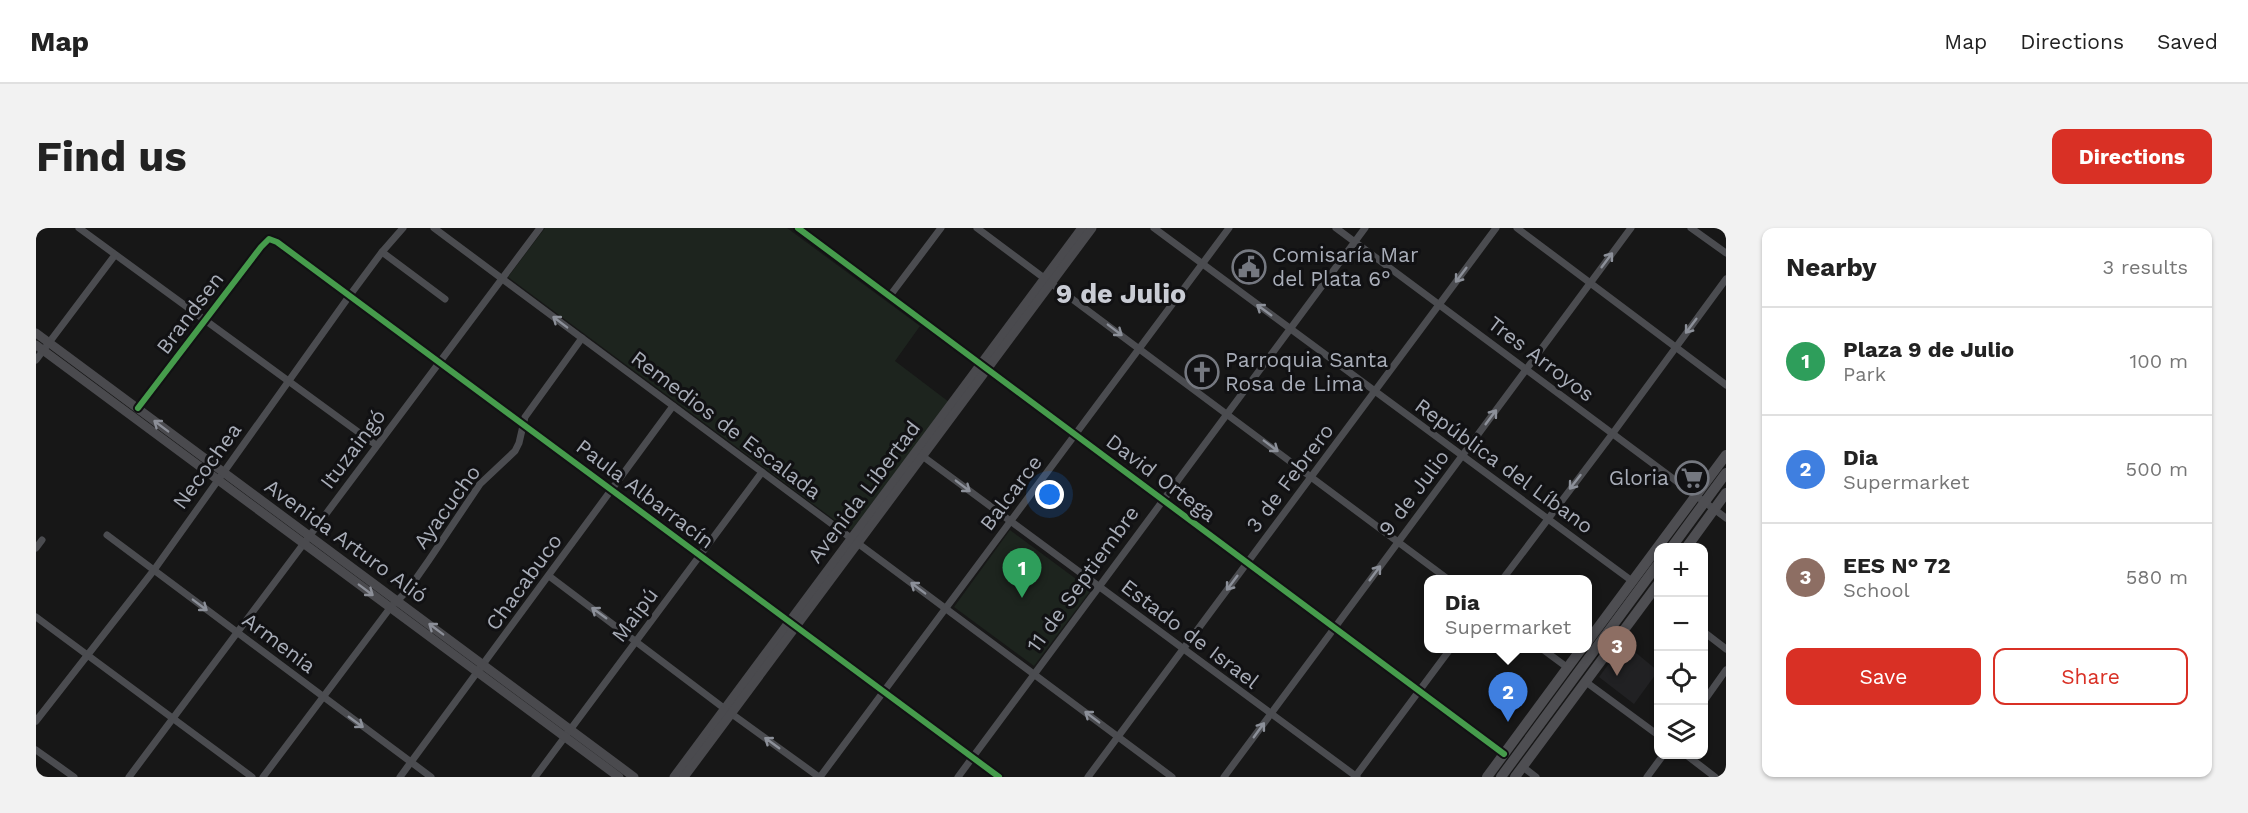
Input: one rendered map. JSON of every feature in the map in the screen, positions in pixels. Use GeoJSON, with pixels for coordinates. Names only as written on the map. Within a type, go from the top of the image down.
{"type":"FeatureCollection","features":[{"type":"Feature","properties":{"kind":"highway"},"geometry":{"type":"LineString","coordinates":[[1688,543],[1726,455]]}},
{"type":"Feature","properties":{"kind":"highway"},"geometry":{"type":"LineString","coordinates":[[1675,543],[1726,473]]}},
{"type":"Feature","properties":{"kind":"highway"},"geometry":{"type":"LineString","coordinates":[[1592,634],[1632,581],[1705,502],[1726,493]]}},
{"type":"Feature","properties":{"kind":"highway"},"geometry":{"type":"LineString","coordinates":[[1501,777],[1654,571]]}},
{"type":"Feature","properties":{"kind":"highway"},"geometry":{"type":"LineString","coordinates":[[1515,777],[1586,682],[1654,598]]}},
{"type":"Feature","properties":{"kind":"highway"},"geometry":{"type":"LineString","coordinates":[[1487,777],[1578,653]]}},
{"type":"Feature","properties":{"kind":"main road","name":"Avenida Libertad"},"geometry":{"type":"LineString","coordinates":[[674,777],[728,711],[984,367],[1048,280],[1082,228]]}},
{"type":"Feature","properties":{"kind":"main road","name":"Avenida Libertad"},"geometry":{"type":"LineString","coordinates":[[1048,280],[1092,228]]}},
{"type":"Feature","properties":{"kind":"main road","name":"Avenida Arturo Alió"},"geometry":{"type":"LineString","coordinates":[[36,333],[43,346],[481,668],[568,734],[619,777]]}},
{"type":"Feature","properties":{"kind":"main road","name":"Avenida Arturo Alió"},"geometry":{"type":"LineString","coordinates":[[43,346],[138,408],[220,476]]}},
{"type":"Feature","properties":{"kind":"main road","name":"Avenida Libertad"},"geometry":{"type":"LineString","coordinates":[[684,777],[728,711]]}},
{"type":"Feature","properties":{"kind":"main road","name":"Avenida Arturo Alió"},"geometry":{"type":"LineString","coordinates":[[568,734],[634,777]]}},
{"type":"Feature","properties":{"kind":"street"},"geometry":{"type":"LineString","coordinates":[[79,228],[376,445]]}},
{"type":"Feature","properties":{"kind":"street","name":"Necochea"},"geometry":{"type":"LineString","coordinates":[[36,721],[154,570],[381,252],[403,228]]}},
{"type":"Feature","properties":{"kind":"street","name":"Remedios de Escalada"},"geometry":{"type":"LineString","coordinates":[[434,228],[1172,777]]}},
{"type":"Feature","properties":{"kind":"street","name":"Ituzaingó"},"geometry":{"type":"LineString","coordinates":[[129,777],[540,228]]}},
{"type":"Feature","properties":{"kind":"street","name":"David Ortega"},"geometry":{"type":"LineString","coordinates":[[798,228],[807,231],[889,297],[1504,754]]}},
{"type":"Feature","properties":{"kind":"street"},"geometry":{"type":"LineString","coordinates":[[889,297],[941,228]]}},
{"type":"Feature","properties":{"kind":"street"},"geometry":{"type":"LineString","coordinates":[[977,228],[1444,575]]}},
{"type":"Feature","properties":{"kind":"street","name":"República del Líbano"},"geometry":{"type":"LineString","coordinates":[[1154,228],[1632,581]]}},
{"type":"Feature","properties":{"kind":"street","name":"Balcarce"},"geometry":{"type":"LineString","coordinates":[[820,777],[1229,228]]}},
{"type":"Feature","properties":{"kind":"street","name":"Tres Arroyos"},"geometry":{"type":"LineString","coordinates":[[1336,228],[1726,518]]}},
{"type":"Feature","properties":{"kind":"street","name":"11 de Septiembre"},"geometry":{"type":"LineString","coordinates":[[958,777],[1365,228]]}},
{"type":"Feature","properties":{"kind":"street","name":"3 de Febrero"},"geometry":{"type":"LineString","coordinates":[[1089,777],[1496,228]]}},
{"type":"Feature","properties":{"kind":"street"},"geometry":{"type":"LineString","coordinates":[[1517,228],[1726,385]]}},
{"type":"Feature","properties":{"kind":"street","name":"9 de Julio"},"geometry":{"type":"LineString","coordinates":[[1224,777],[1631,228]]}},
{"type":"Feature","properties":{"kind":"street"},"geometry":{"type":"LineString","coordinates":[[1691,228],[1726,254]]}},
{"type":"Feature","properties":{"kind":"street","name":"Paula Albarracín"},"geometry":{"type":"LineString","coordinates":[[270,239],[278,242],[350,295],[999,777]]}},
{"type":"Feature","properties":{"kind":"street","name":"Brandsen"},"geometry":{"type":"LineString","coordinates":[[138,408],[261,247],[270,239]]}},
{"type":"Feature","properties":{"kind":"street"},"geometry":{"type":"LineString","coordinates":[[381,252],[445,299]]}},
{"type":"Feature","properties":{"kind":"street"},"geometry":{"type":"LineString","coordinates":[[36,360],[43,346],[115,255]]}},
{"type":"Feature","properties":{"kind":"street"},"geometry":{"type":"LineString","coordinates":[[1505,575],[1726,279]]}},
{"type":"Feature","properties":{"kind":"street","name":"Ayacucho"},"geometry":{"type":"LineString","coordinates":[[263,777],[393,604],[408,590],[480,484],[515,451],[519,443],[522,423],[582,338]]}},
{"type":"Feature","properties":{"kind":"street","name":"Chacabuco"},"geometry":{"type":"LineString","coordinates":[[400,777],[673,406]]}},
{"type":"Feature","properties":{"kind":"street","name":"Estado de Israel"},"geometry":{"type":"LineString","coordinates":[[919,454],[1356,777]]}},
{"type":"Feature","properties":{"kind":"street","name":"Maipú"},"geometry":{"type":"LineString","coordinates":[[535,777],[762,472]]}},
{"type":"Feature","properties":{"kind":"street","name":"Armenia"},"geometry":{"type":"LineString","coordinates":[[107,535],[431,777]]}},
{"type":"Feature","properties":{"kind":"street"},"geometry":{"type":"LineString","coordinates":[[36,548],[42,540]]}},
{"type":"Feature","properties":{"kind":"street"},"geometry":{"type":"LineString","coordinates":[[549,576],[820,777]]}},
{"type":"Feature","properties":{"kind":"street"},"geometry":{"type":"LineString","coordinates":[[36,617],[252,777]]}},
{"type":"Feature","properties":{"kind":"street"},"geometry":{"type":"LineString","coordinates":[[1708,635],[1726,649]]}},
{"type":"Feature","properties":{"kind":"street"},"geometry":{"type":"LineString","coordinates":[[1356,777],[1447,653]]}},
{"type":"Feature","properties":{"kind":"street"},"geometry":{"type":"LineString","coordinates":[[1548,653],[1568,668]]}},
{"type":"Feature","properties":{"kind":"street"},"geometry":{"type":"LineString","coordinates":[[1708,695],[1726,670]]}},
{"type":"Feature","properties":{"kind":"street"},"geometry":{"type":"LineString","coordinates":[[1586,682],[1654,731]]}},
{"type":"Feature","properties":{"kind":"street"},"geometry":{"type":"LineString","coordinates":[[36,750],[74,777]]}},
{"type":"Feature","properties":{"kind":"street"},"geometry":{"type":"LineString","coordinates":[[1647,777],[1660,759]]}},
{"type":"Feature","properties":{"kind":"street"},"geometry":{"type":"LineString","coordinates":[[1692,759],[1715,777]]}},
{"type":"Feature","properties":{"kind":"street"},"geometry":{"type":"LineString","coordinates":[[1522,767],[1536,777]]}},
{"type":"Feature","properties":{"kind":"shaded area"},"geometry":{"type":"Polygon","coordinates":[[[545,228],[787,228],[920,326],[895,361],[949,402],[852,530],[848,530],[508,277],[545,228]]]}},
{"type":"Feature","properties":{"kind":"shaded area"},"geometry":{"type":"Polygon","coordinates":[[[1010,530],[1091,590],[1034,666],[954,607],[1010,530]]]}},
{"type":"Feature","properties":{"kind":"shaded area"},"geometry":{"type":"Polygon","coordinates":[[[1624,643],[1654,668],[1654,676],[1634,704],[1599,677],[1624,643]]]}},
{"type":"Feature","properties":{"kind":"cycle path"},"geometry":{"type":"LineString","coordinates":[[798,228],[1504,754]]}},
{"type":"Feature","properties":{"kind":"cycle path"},"geometry":{"type":"LineString","coordinates":[[138,408],[261,247],[269,239],[277,242],[999,777]]}},
{"type":"Feature","properties":{"kind":"place","name":"Comisaría Mar del Plata 6°"},"geometry":{"type":"Point","coordinates":[1249,267]}},
{"type":"Feature","properties":{"kind":"place","name":"Parroquia Santa Rosa de Lima"},"geometry":{"type":"Point","coordinates":[1202,372]}},
{"type":"Feature","properties":{"kind":"place","name":"Gloria"},"geometry":{"type":"Point","coordinates":[1692,478]}},
{"type":"Feature","properties":{"kind":"place","name":"Plaza 9 de Julio"},"geometry":{"type":"Point","coordinates":[1022,598]}},
{"type":"Feature","properties":{"kind":"place","name":"EES N° 72"},"geometry":{"type":"Point","coordinates":[1617,676]}},
{"type":"Feature","properties":{"kind":"place","name":"Dia"},"geometry":{"type":"Point","coordinates":[1508,722]}},
{"type":"Feature","properties":{"kind":"district","name":"9 de Julio"},"geometry":{"type":"Point","coordinates":[1121,294]}}]}
